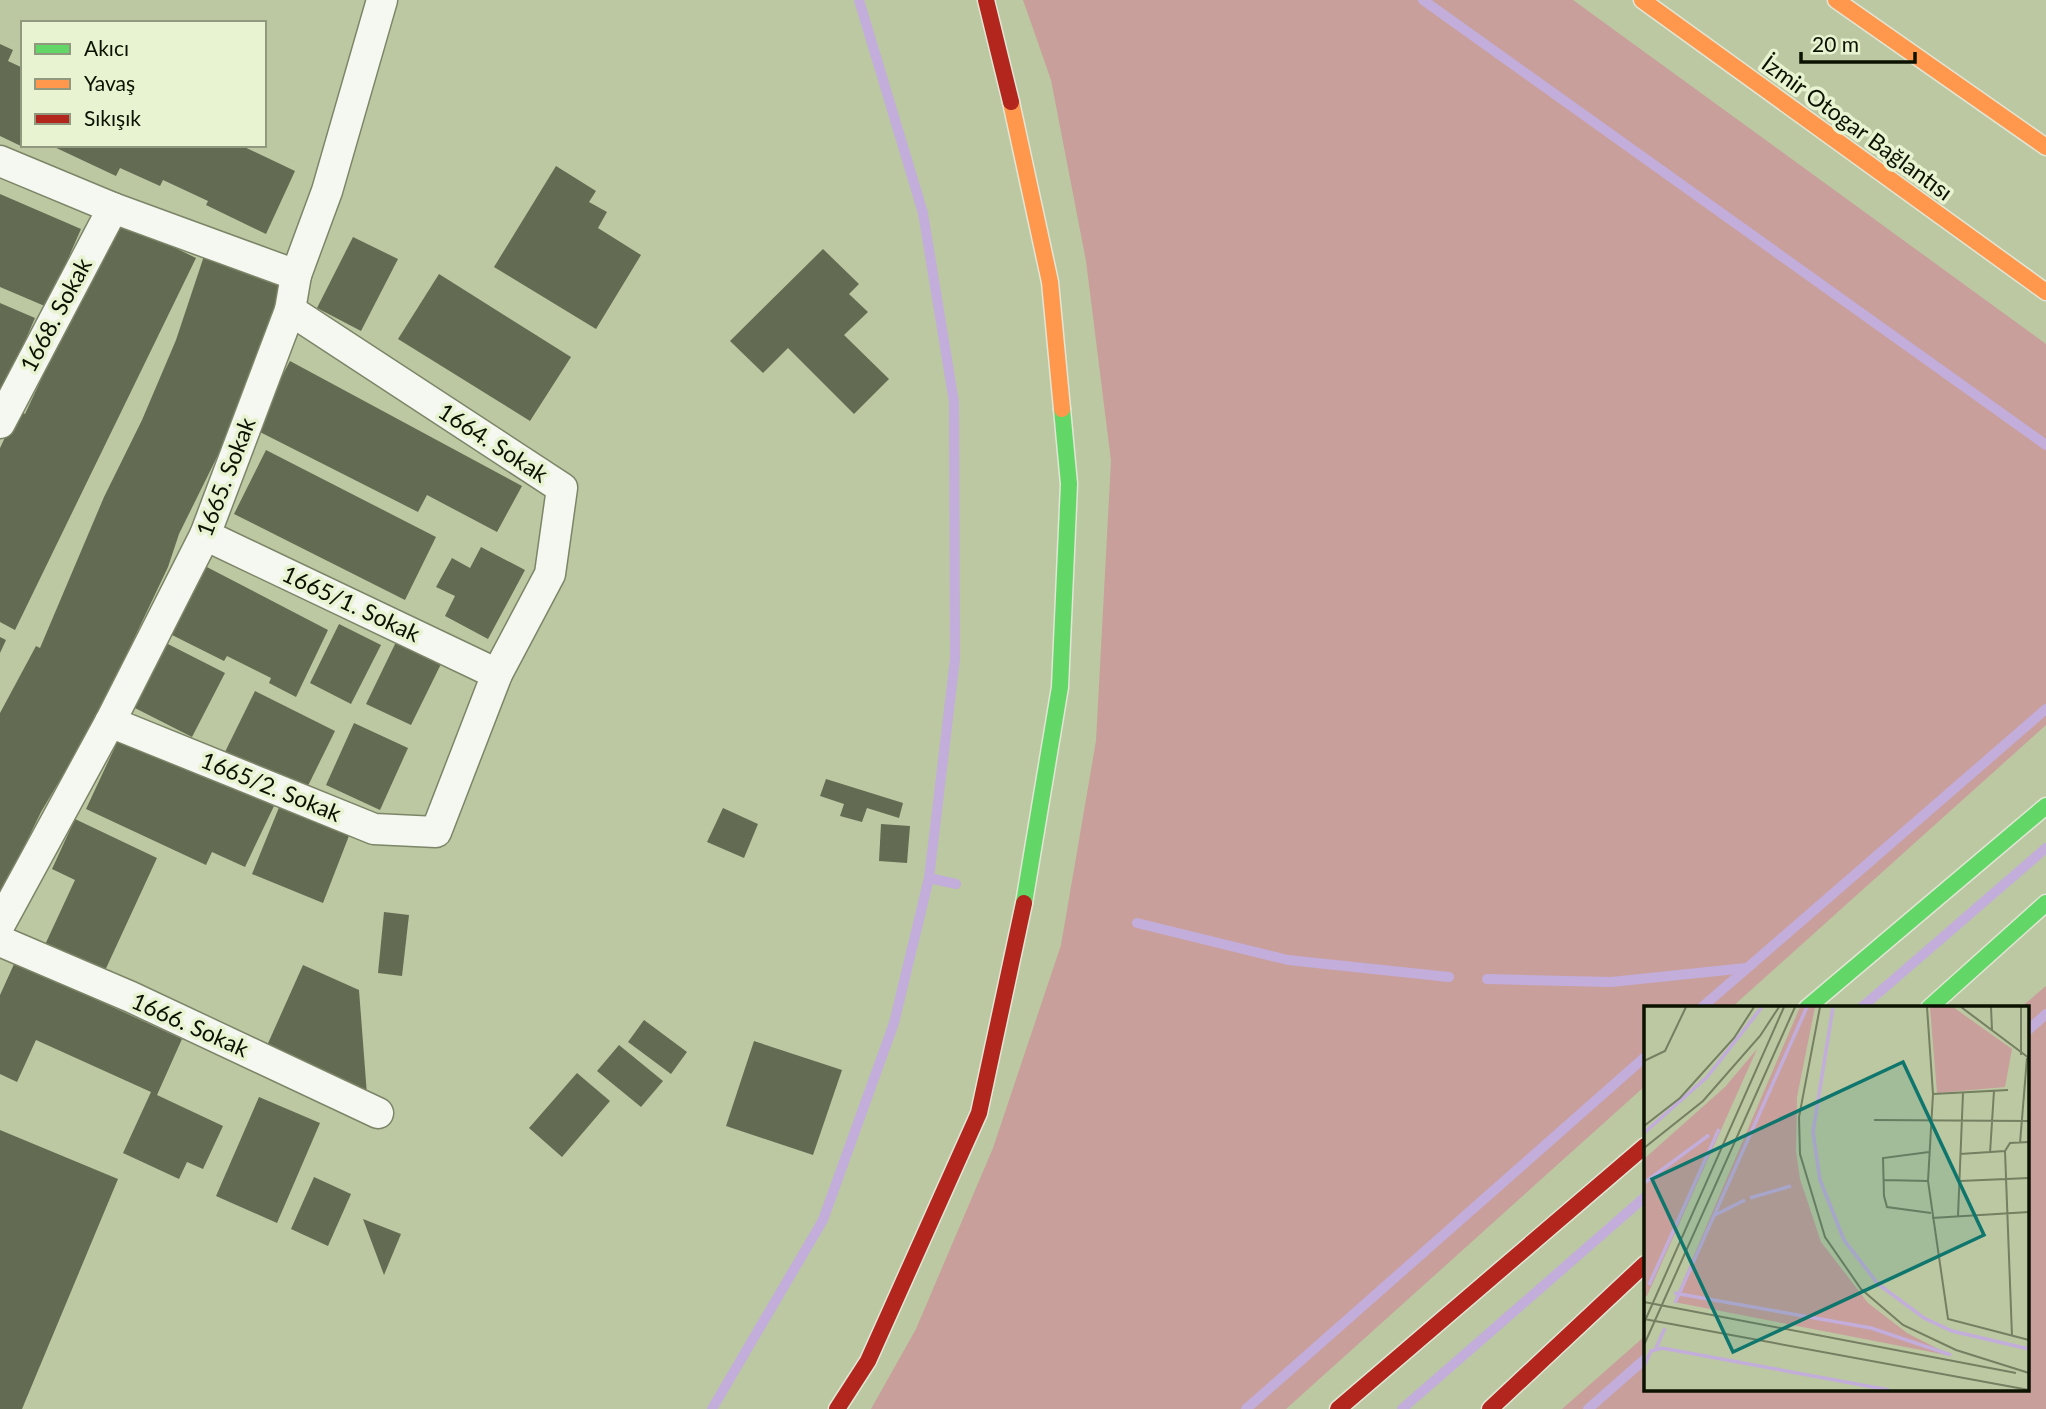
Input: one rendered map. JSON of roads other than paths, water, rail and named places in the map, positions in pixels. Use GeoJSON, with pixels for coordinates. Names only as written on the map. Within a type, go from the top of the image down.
{"type":"FeatureCollection","features":[{"type":"Feature","properties":{"kind":"highway"},"geometry":{"type":"LineString","coordinates":[[837,1409],[868,1361],[979,1112],[1021,921],[1060,687],[1069,484],[1050,282],[993,20],[986,0]]}},
{"type":"Feature","properties":{"kind":"highway","name":"İzmir Otogar Bağlantısı"},"geometry":{"type":"LineString","coordinates":[[1642,0],[2046,292]]}},
{"type":"Feature","properties":{"kind":"highway"},"geometry":{"type":"LineString","coordinates":[[1836,0],[2046,147]]}},
{"type":"Feature","properties":{"kind":"highway"},"geometry":{"type":"LineString","coordinates":[[1809,1006],[2046,806]]}},
{"type":"Feature","properties":{"kind":"highway"},"geometry":{"type":"LineString","coordinates":[[1931,1006],[2046,903]]}},
{"type":"Feature","properties":{"kind":"highway"},"geometry":{"type":"LineString","coordinates":[[1338,1409],[1644,1147]]}},
{"type":"Feature","properties":{"kind":"highway"},"geometry":{"type":"LineString","coordinates":[[1490,1409],[1644,1265]]}},
{"type":"Feature","properties":{"kind":"street","name":"1665. Sokak"},"geometry":{"type":"LineString","coordinates":[[0,924],[110,722],[205,535],[289,310],[296,275],[327,191],[382,0]]}},
{"type":"Feature","properties":{"kind":"street"},"geometry":{"type":"LineString","coordinates":[[0,161],[113,208],[296,275]]}},
{"type":"Feature","properties":{"kind":"street","name":"1668. Sokak"},"geometry":{"type":"LineString","coordinates":[[0,423],[113,208]]}},
{"type":"Feature","properties":{"kind":"street","name":"1664. Sokak"},"geometry":{"type":"LineString","coordinates":[[289,310],[562,488],[550,574],[497,674],[436,832]]}},
{"type":"Feature","properties":{"kind":"street","name":"1665/1. Sokak"},"geometry":{"type":"LineString","coordinates":[[205,535],[497,674]]}},
{"type":"Feature","properties":{"kind":"street","name":"1665/2. Sokak"},"geometry":{"type":"LineString","coordinates":[[110,722],[374,829],[436,832]]}},
{"type":"Feature","properties":{"kind":"street","name":"1666. Sokak"},"geometry":{"type":"LineString","coordinates":[[0,941],[154,1008],[378,1113]]}},
{"type":"Feature","properties":{"kind":"waterway"},"geometry":{"type":"LineString","coordinates":[[712,1409],[823,1220],[894,1023],[929,878],[955,659],[954,402],[923,213],[859,0]]}},
{"type":"Feature","properties":{"kind":"waterway"},"geometry":{"type":"LineString","coordinates":[[1423,0],[2046,445]]}},
{"type":"Feature","properties":{"kind":"waterway"},"geometry":{"type":"LineString","coordinates":[[1703,1006],[2046,709]]}},
{"type":"Feature","properties":{"kind":"waterway"},"geometry":{"type":"LineString","coordinates":[[1863,1006],[2046,848]]}},
{"type":"Feature","properties":{"kind":"waterway"},"geometry":{"type":"LineString","coordinates":[[929,878],[956,884]]}},
{"type":"Feature","properties":{"kind":"waterway"},"geometry":{"type":"LineString","coordinates":[[1137,923],[1288,960],[1449,977]]}},
{"type":"Feature","properties":{"kind":"waterway"},"geometry":{"type":"LineString","coordinates":[[1487,979],[1611,982],[1746,968]]}},
{"type":"Feature","properties":{"kind":"waterway"},"geometry":{"type":"LineString","coordinates":[[2028,1030],[2046,1014]]}},
{"type":"Feature","properties":{"kind":"waterway"},"geometry":{"type":"LineString","coordinates":[[1246,1409],[1644,1058]]}},
{"type":"Feature","properties":{"kind":"waterway"},"geometry":{"type":"LineString","coordinates":[[1402,1409],[1644,1198]]}},
{"type":"Feature","properties":{"kind":"waterway"},"geometry":{"type":"LineString","coordinates":[[1588,1409],[1644,1360]]}}]}
